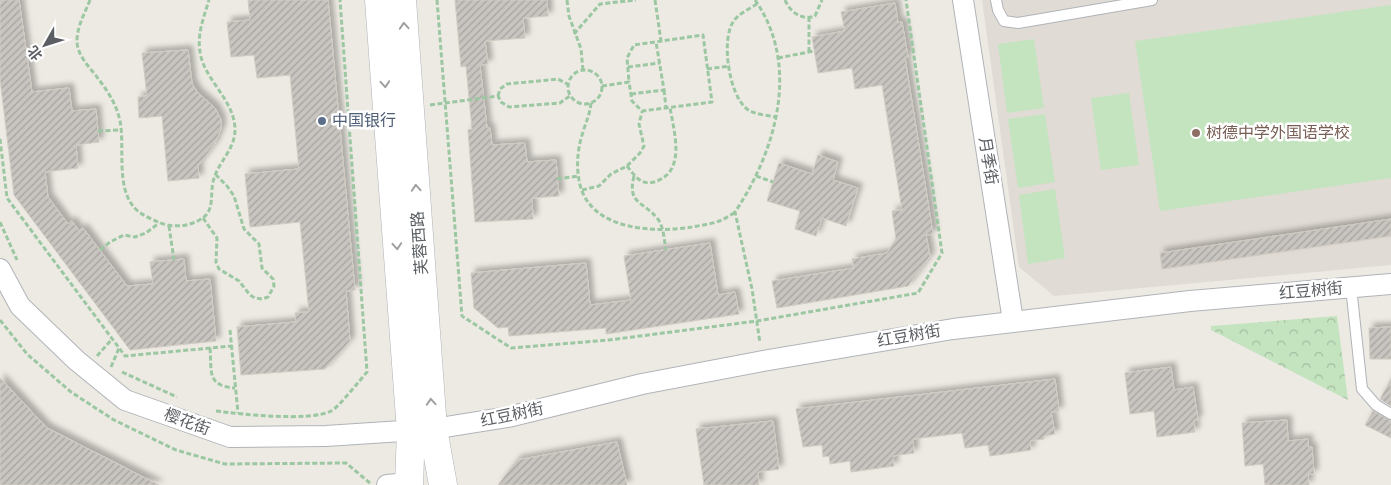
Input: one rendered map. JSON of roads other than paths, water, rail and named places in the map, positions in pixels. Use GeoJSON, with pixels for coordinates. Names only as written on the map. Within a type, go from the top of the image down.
{"type":"FeatureCollection","features":[{"type":"Feature","properties":{"kind":"main road","name":"芙蓉西路"},"geometry":{"type":"LineString","coordinates":[[379,0],[422,430],[443,485]]}},
{"type":"Feature","properties":{"kind":"main road","name":"芙蓉西路"},"geometry":{"type":"LineString","coordinates":[[402,0],[410,108],[422,430],[402,484]]}},
{"type":"Feature","properties":{"kind":"street","name":"月季街"},"geometry":{"type":"LineString","coordinates":[[963,0],[1012,321]]}},
{"type":"Feature","properties":{"kind":"street","name":"樱花街"},"geometry":{"type":"LineString","coordinates":[[0,270],[5,291],[76,360],[125,400],[230,437],[326,436],[422,430]]}},
{"type":"Feature","properties":{"kind":"street","name":"红豆树街"},"geometry":{"type":"LineString","coordinates":[[422,430],[508,417],[642,384],[763,361],[953,329],[1190,301],[1391,284]]}},
{"type":"Feature","properties":{"kind":"lane"},"geometry":{"type":"LineString","coordinates":[[996,0],[998,10],[1004,20],[1018,23],[1152,0]]}},
{"type":"Feature","properties":{"kind":"lane"},"geometry":{"type":"LineString","coordinates":[[1351,287],[1362,389],[1376,406],[1391,414]]}},
{"type":"Feature","properties":{"kind":"place","name":"中国银行"},"geometry":{"type":"Point","coordinates":[322,121]}},
{"type":"Feature","properties":{"kind":"place","name":"树德中学外国语学校"},"geometry":{"type":"Point","coordinates":[1196,133]}}]}
